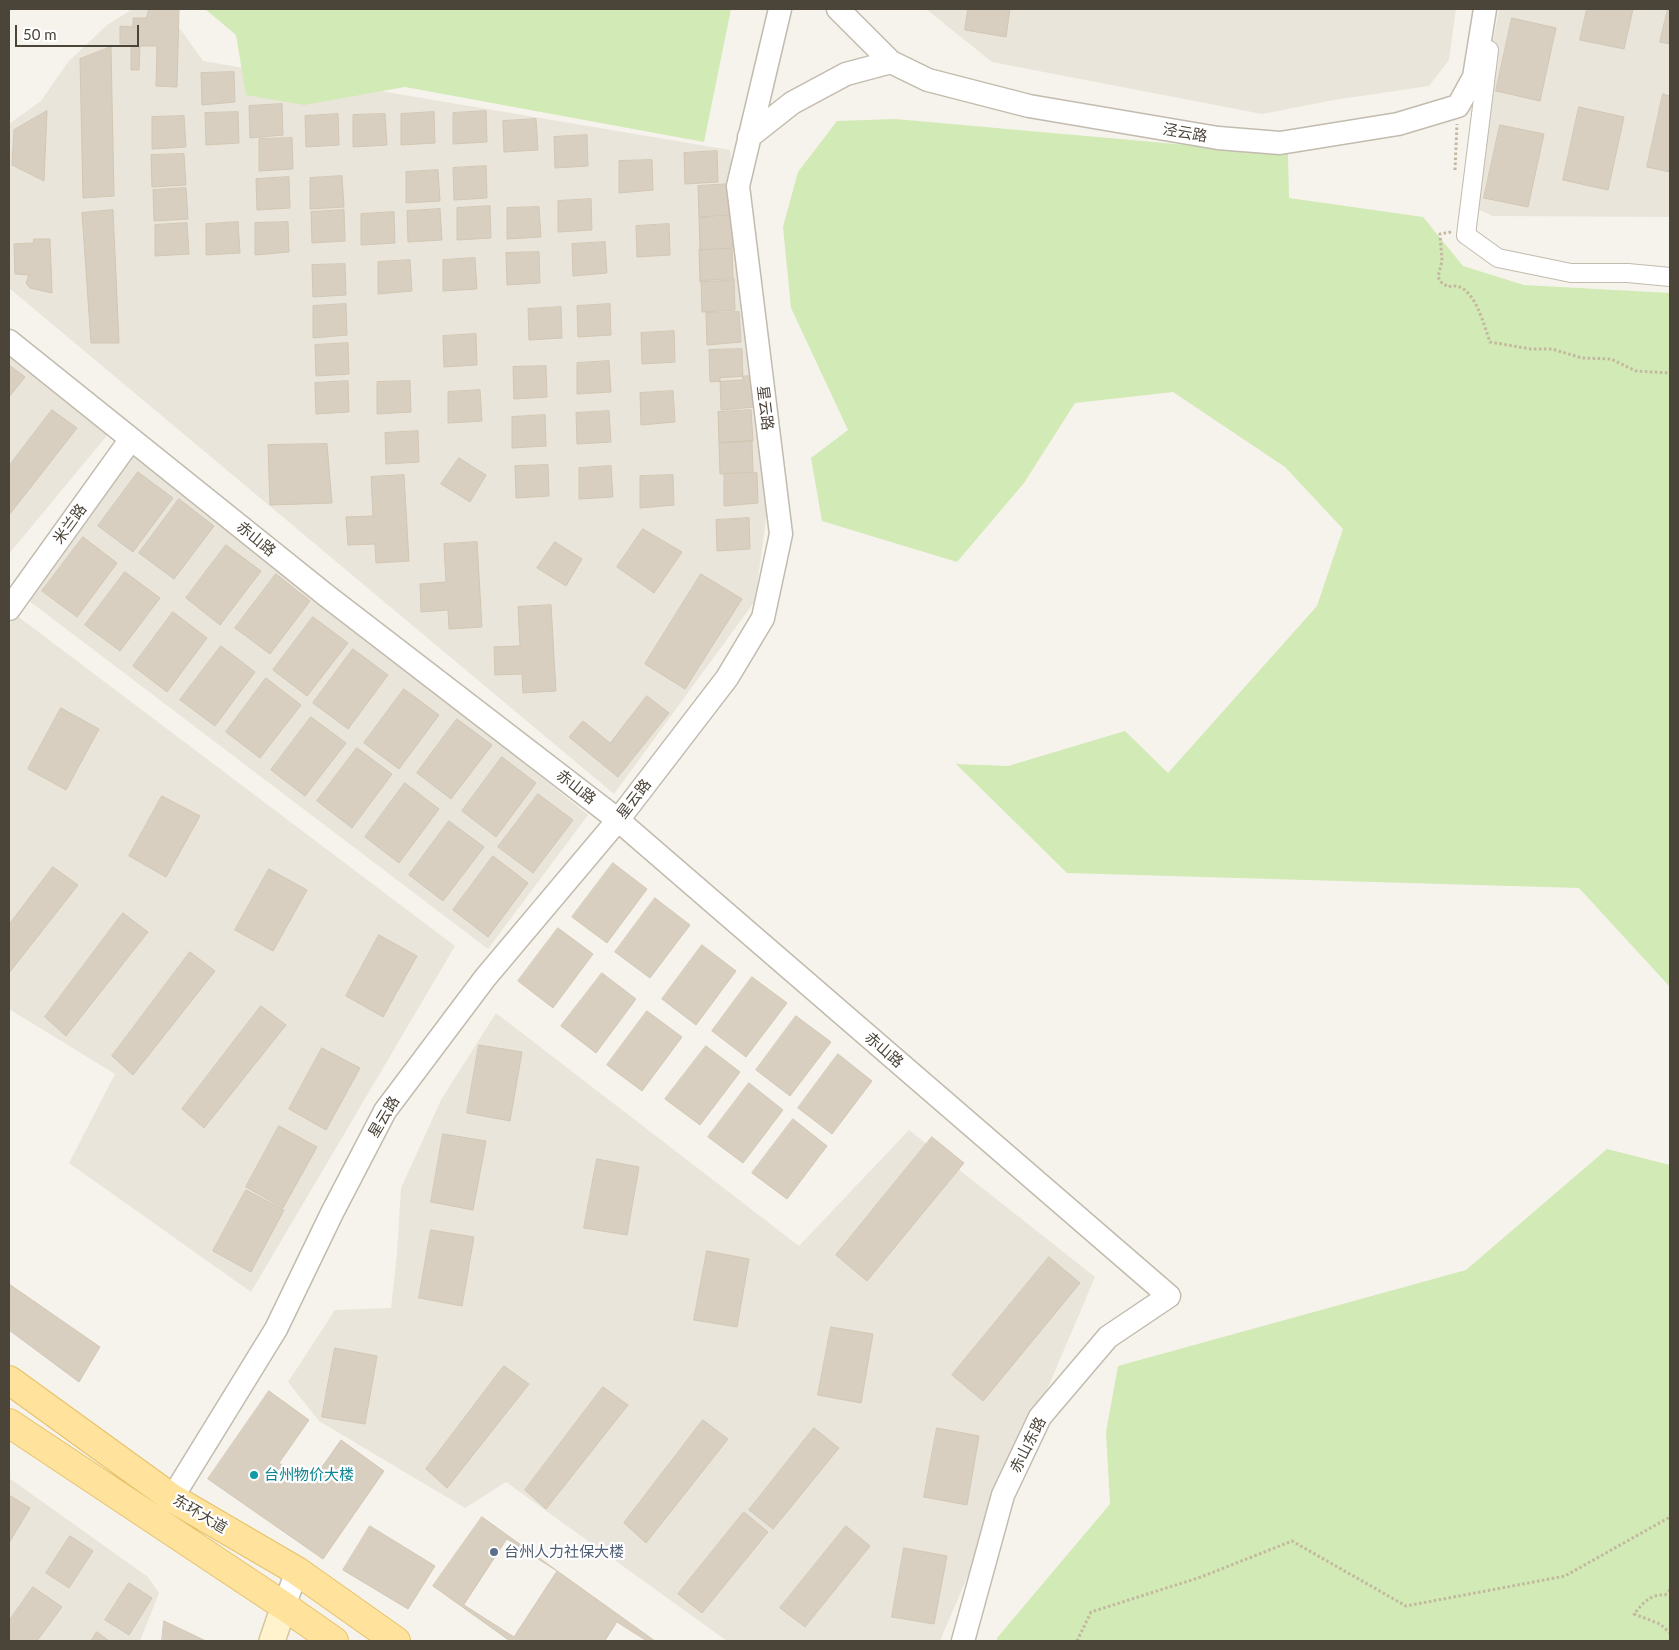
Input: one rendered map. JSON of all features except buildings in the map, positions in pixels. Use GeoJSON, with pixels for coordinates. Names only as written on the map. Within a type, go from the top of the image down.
{"type":"FeatureCollection","features":[{"type":"Feature","properties":{"kind":"main road","name":"东环大道"},"geometry":{"type":"LineString","coordinates":[[9,1380],[172,1498],[297,1571],[396,1641]]}},
{"type":"Feature","properties":{"kind":"main road","name":"东环大道"},"geometry":{"type":"LineString","coordinates":[[9,1424],[334,1641]]}},
{"type":"Feature","properties":{"kind":"main road"},"geometry":{"type":"LineString","coordinates":[[272,1641],[284,1606]]}},
{"type":"Feature","properties":{"kind":"street","name":"星云路"},"geometry":{"type":"LineString","coordinates":[[172,1498],[276,1329],[332,1213],[385,1111],[485,978],[618,820],[727,678],[763,618],[781,534],[738,186],[780,9]]}},
{"type":"Feature","properties":{"kind":"street","name":"泾云路"},"geometry":{"type":"LineString","coordinates":[[838,9],[891,62],[928,80],[1029,106],[1218,138],[1280,143],[1398,124],[1458,106]]}},
{"type":"Feature","properties":{"kind":"street"},"geometry":{"type":"LineString","coordinates":[[1458,106],[1474,77],[1485,9]]}},
{"type":"Feature","properties":{"kind":"street"},"geometry":{"type":"LineString","coordinates":[[1495,9],[1466,235],[1498,258],[1571,273],[1670,277]]}},
{"type":"Feature","properties":{"kind":"street"},"geometry":{"type":"LineString","coordinates":[[750,138],[792,103],[846,74],[891,62]]}},
{"type":"Feature","properties":{"kind":"street","name":"赤山路"},"geometry":{"type":"LineString","coordinates":[[9,341],[327,596],[618,820],[1169,1296]]}},
{"type":"Feature","properties":{"kind":"street","name":"米兰路"},"geometry":{"type":"LineString","coordinates":[[9,609],[131,439]]}},
{"type":"Feature","properties":{"kind":"street","name":"赤山东路"},"geometry":{"type":"LineString","coordinates":[[963,1641],[1003,1495],[1040,1417],[1108,1337],[1169,1296]]}},
{"type":"Feature","properties":{"kind":"street"},"geometry":{"type":"LineString","coordinates":[[284,1606],[297,1571]]}},
{"type":"Feature","properties":{"kind":"path"},"geometry":{"type":"LineString","coordinates":[[1455,174],[1458,106]]}},
{"type":"Feature","properties":{"kind":"path"},"geometry":{"type":"LineString","coordinates":[[1453,232],[1440,234],[1442,261],[1438,277],[1448,287],[1454,285],[1461,287],[1473,297],[1490,342],[1531,349],[1552,349],[1582,358],[1612,359],[1636,371],[1670,373]]}},
{"type":"Feature","properties":{"kind":"path"},"geometry":{"type":"LineString","coordinates":[[1076,1641],[1091,1612],[1201,1577],[1292,1542],[1406,1606],[1565,1576],[1670,1517]]}},
{"type":"Feature","properties":{"kind":"path"},"geometry":{"type":"LineString","coordinates":[[1670,1590],[1665,1595],[1656,1594],[1641,1605],[1634,1614],[1660,1624],[1670,1633]]}},
{"type":"Feature","properties":{"kind":"shaded area"},"geometry":{"type":"Polygon","coordinates":[[[133,9],[166,9],[203,61],[730,150],[768,504],[755,601],[614,794],[9,288],[9,124],[41,101],[68,62],[107,25],[133,9]]]}},
{"type":"Feature","properties":{"kind":"shaded area"},"geometry":{"type":"Polygon","coordinates":[[[926,9],[1456,9],[1449,60],[1429,86],[1334,100],[1262,114],[992,62],[926,9]]]}},
{"type":"Feature","properties":{"kind":"shaded area"},"geometry":{"type":"Polygon","coordinates":[[[1499,9],[1670,9],[1670,217],[1493,216],[1475,208],[1467,181],[1499,9]]]}},
{"type":"Feature","properties":{"kind":"shaded area"},"geometry":{"type":"Polygon","coordinates":[[[9,354],[109,433],[9,554],[9,354]]]}},
{"type":"Feature","properties":{"kind":"shaded area"},"geometry":{"type":"Polygon","coordinates":[[[136,449],[588,815],[488,949],[24,597],[136,449]]]}},
{"type":"Feature","properties":{"kind":"shaded area"},"geometry":{"type":"Polygon","coordinates":[[[16,615],[455,946],[251,1292],[69,1163],[115,1074],[9,1009],[9,626],[16,615]]]}},
{"type":"Feature","properties":{"kind":"shaded area"},"geometry":{"type":"Polygon","coordinates":[[[496,1013],[799,1246],[909,1130],[1095,1277],[940,1641],[727,1641],[506,1482],[465,1508],[319,1421],[288,1382],[335,1310],[391,1308],[401,1188],[441,1100],[496,1013]]]}},
{"type":"Feature","properties":{"kind":"shaded area"},"geometry":{"type":"Polygon","coordinates":[[[9,1478],[148,1577],[159,1593],[140,1641],[9,1641],[9,1478]]]}},
{"type":"Feature","properties":{"kind":"green space"},"geometry":{"type":"Polygon","coordinates":[[[205,9],[731,9],[704,142],[405,87],[304,105],[246,95],[236,35],[205,9]]]}},
{"type":"Feature","properties":{"kind":"green space"},"geometry":{"type":"Polygon","coordinates":[[[895,119],[1288,154],[1289,198],[1423,217],[1463,266],[1524,285],[1670,293],[1670,987],[1579,888],[1067,873],[956,764],[1008,766],[1125,731],[1168,773],[1317,606],[1343,529],[1285,467],[1173,392],[1075,403],[1024,483],[957,562],[822,521],[811,458],[848,430],[791,308],[783,227],[798,172],[837,121],[895,119]]]}},
{"type":"Feature","properties":{"kind":"green space"},"geometry":{"type":"Polygon","coordinates":[[[1607,1149],[1670,1165],[1670,1641],[997,1641],[997,1638],[1110,1504],[1106,1432],[1118,1366],[1466,1270],[1607,1149]]]}},
{"type":"Feature","properties":{"kind":"place","name":"台州物价大楼"},"geometry":{"type":"Point","coordinates":[254,1475]}},
{"type":"Feature","properties":{"kind":"place","name":"台州人力社保大楼"},"geometry":{"type":"Point","coordinates":[494,1552]}}]}
